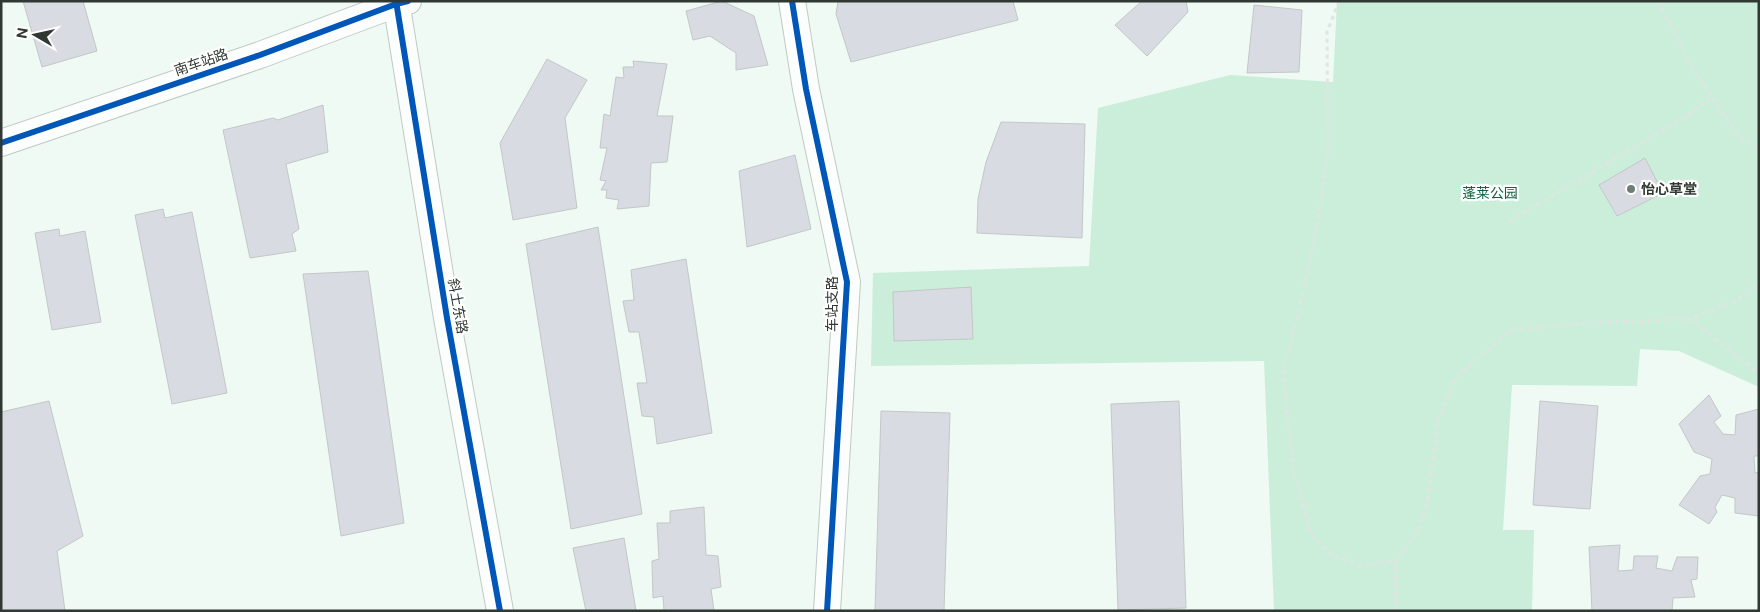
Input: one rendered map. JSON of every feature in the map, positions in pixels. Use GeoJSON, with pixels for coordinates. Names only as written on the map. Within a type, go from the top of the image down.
{"type":"FeatureCollection","features":[{"type":"Feature","properties":{"kind":"street","name":"车站支路"},"geometry":{"type":"LineString","coordinates":[[792,1],[806,89],[847,282],[827,611]]}},
{"type":"Feature","properties":{"kind":"street","name":"南车站路"},"geometry":{"type":"LineString","coordinates":[[1,143],[260,55],[400,2]]}},
{"type":"Feature","properties":{"kind":"street","name":"斜土东路"},"geometry":{"type":"LineString","coordinates":[[400,2],[447,318],[500,611]]}},
{"type":"Feature","properties":{"kind":"path"},"geometry":{"type":"LineString","coordinates":[[1339,1],[1327,32],[1327,161],[1311,254],[1283,372],[1293,468],[1311,535],[1332,555],[1362,566],[1396,560]]}},
{"type":"Feature","properties":{"kind":"path"},"geometry":{"type":"LineString","coordinates":[[1658,1],[1688,60],[1712,97],[1737,134],[1759,151]]}},
{"type":"Feature","properties":{"kind":"path"},"geometry":{"type":"LineString","coordinates":[[1509,221],[1681,120],[1712,97]]}},
{"type":"Feature","properties":{"kind":"path"},"geometry":{"type":"LineString","coordinates":[[1395,611],[1396,560],[1416,535],[1428,499],[1438,419],[1456,377],[1511,330],[1587,323],[1689,319],[1736,300],[1759,283]]}},
{"type":"Feature","properties":{"kind":"path"},"geometry":{"type":"LineString","coordinates":[[1689,319],[1759,373]]}},
{"type":"Feature","properties":{"kind":"green space","name":"蓬莱公园"},"geometry":{"type":"Polygon","coordinates":[[[1337,1],[1759,1],[1759,387],[1679,351],[1640,349],[1637,386],[1512,385],[1503,530],[1534,530],[1532,611],[1274,611],[1264,361],[871,366],[873,273],[1089,266],[1098,108],[1230,75],[1333,82],[1337,1]]]}},
{"type":"Feature","properties":{"kind":"building"},"geometry":{"type":"Polygon","coordinates":[[[23,1],[83,1],[97,51],[42,67],[23,1]]]}},
{"type":"Feature","properties":{"kind":"building"},"geometry":{"type":"Polygon","coordinates":[[[722,1],[754,16],[768,65],[736,70],[736,53],[710,36],[693,40],[686,11],[722,1]]]}},
{"type":"Feature","properties":{"kind":"building"},"geometry":{"type":"Polygon","coordinates":[[[838,1],[1013,1],[1018,20],[851,62],[836,14],[838,1]]]}},
{"type":"Feature","properties":{"kind":"building"},"geometry":{"type":"Polygon","coordinates":[[[1142,1],[1186,1],[1188,12],[1147,56],[1115,25],[1142,1]]]}},
{"type":"Feature","properties":{"kind":"building"},"geometry":{"type":"Polygon","coordinates":[[[1254,5],[1302,10],[1299,72],[1247,73],[1254,5]]]}},
{"type":"Feature","properties":{"kind":"building"},"geometry":{"type":"Polygon","coordinates":[[[547,59],[587,80],[565,118],[577,208],[513,220],[500,143],[547,59]]]}},
{"type":"Feature","properties":{"kind":"building"},"geometry":{"type":"Polygon","coordinates":[[[633,61],[667,64],[657,116],[673,116],[667,162],[651,163],[649,206],[617,209],[619,200],[606,198],[607,190],[601,190],[606,181],[600,180],[607,148],[600,148],[604,114],[610,116],[616,77],[624,78],[623,67],[634,67],[633,61]]]}},
{"type":"Feature","properties":{"kind":"building"},"geometry":{"type":"Polygon","coordinates":[[[323,105],[328,152],[286,164],[299,229],[292,234],[296,251],[250,258],[223,130],[273,118],[278,120],[323,105]]]}},
{"type":"Feature","properties":{"kind":"building"},"geometry":{"type":"Polygon","coordinates":[[[1001,122],[1085,124],[1082,238],[977,233],[978,199],[986,162],[1001,122]]]}},
{"type":"Feature","properties":{"kind":"building"},"geometry":{"type":"Polygon","coordinates":[[[795,155],[811,229],[747,247],[739,171],[795,155]]]}},
{"type":"Feature","properties":{"kind":"building","name":"怡心草堂"},"geometry":{"type":"Polygon","coordinates":[[[1645,158],[1663,193],[1617,216],[1599,185],[1645,158]]]}},
{"type":"Feature","properties":{"kind":"building"},"geometry":{"type":"Polygon","coordinates":[[[163,209],[165,218],[192,212],[227,393],[172,404],[135,215],[163,209]]]}},
{"type":"Feature","properties":{"kind":"building"},"geometry":{"type":"Polygon","coordinates":[[[598,227],[642,514],[571,529],[526,244],[598,227]]]}},
{"type":"Feature","properties":{"kind":"building"},"geometry":{"type":"Polygon","coordinates":[[[59,229],[60,236],[85,231],[101,322],[52,330],[35,233],[59,229]]]}},
{"type":"Feature","properties":{"kind":"building"},"geometry":{"type":"Polygon","coordinates":[[[686,259],[712,433],[657,444],[654,417],[642,416],[637,383],[647,383],[639,332],[629,332],[623,301],[634,300],[631,270],[686,259]]]}},
{"type":"Feature","properties":{"kind":"building"},"geometry":{"type":"Polygon","coordinates":[[[368,271],[404,523],[341,536],[303,274],[368,271]]]}},
{"type":"Feature","properties":{"kind":"building"},"geometry":{"type":"Polygon","coordinates":[[[971,287],[973,339],[894,341],[893,292],[971,287]]]}},
{"type":"Feature","properties":{"kind":"building"},"geometry":{"type":"Polygon","coordinates":[[[1709,395],[1721,416],[1714,422],[1723,434],[1735,435],[1736,415],[1759,409],[1759,456],[1754,456],[1755,473],[1759,472],[1759,516],[1735,513],[1735,498],[1722,495],[1715,507],[1717,512],[1709,524],[1679,505],[1700,476],[1710,474],[1712,459],[1694,452],[1679,424],[1709,395]]]}},
{"type":"Feature","properties":{"kind":"building"},"geometry":{"type":"Polygon","coordinates":[[[49,401],[83,536],[57,551],[65,611],[1,611],[1,412],[49,401]]]}},
{"type":"Feature","properties":{"kind":"building"},"geometry":{"type":"Polygon","coordinates":[[[1179,401],[1186,608],[1118,610],[1111,404],[1179,401]]]}},
{"type":"Feature","properties":{"kind":"building"},"geometry":{"type":"Polygon","coordinates":[[[1540,401],[1598,406],[1590,509],[1533,505],[1540,401]]]}},
{"type":"Feature","properties":{"kind":"building"},"geometry":{"type":"Polygon","coordinates":[[[881,411],[950,413],[944,611],[875,611],[881,411]]]}},
{"type":"Feature","properties":{"kind":"building"},"geometry":{"type":"Polygon","coordinates":[[[704,507],[706,555],[718,556],[721,587],[711,589],[714,611],[664,611],[663,596],[653,598],[652,561],[659,559],[657,523],[670,523],[670,511],[704,507]]]}},
{"type":"Feature","properties":{"kind":"building"},"geometry":{"type":"Polygon","coordinates":[[[624,538],[636,611],[586,611],[573,548],[624,538]]]}},
{"type":"Feature","properties":{"kind":"building"},"geometry":{"type":"Polygon","coordinates":[[[1620,545],[1618,571],[1633,570],[1634,556],[1658,556],[1656,568],[1672,571],[1677,557],[1698,557],[1697,579],[1691,580],[1695,597],[1673,598],[1672,611],[1592,611],[1589,547],[1620,545]]]}},
{"type":"Feature","properties":{"kind":"cycle path"},"geometry":{"type":"LineString","coordinates":[[396,1],[447,318],[500,611]]}},
{"type":"Feature","properties":{"kind":"cycle path"},"geometry":{"type":"LineString","coordinates":[[1,143],[260,55],[408,1]]}},
{"type":"Feature","properties":{"kind":"cycle path"},"geometry":{"type":"LineString","coordinates":[[792,1],[806,89],[847,282],[827,611]]}},
{"type":"Feature","properties":{"kind":"place","name":"怡心草堂"},"geometry":{"type":"Point","coordinates":[1631,189]}}]}
